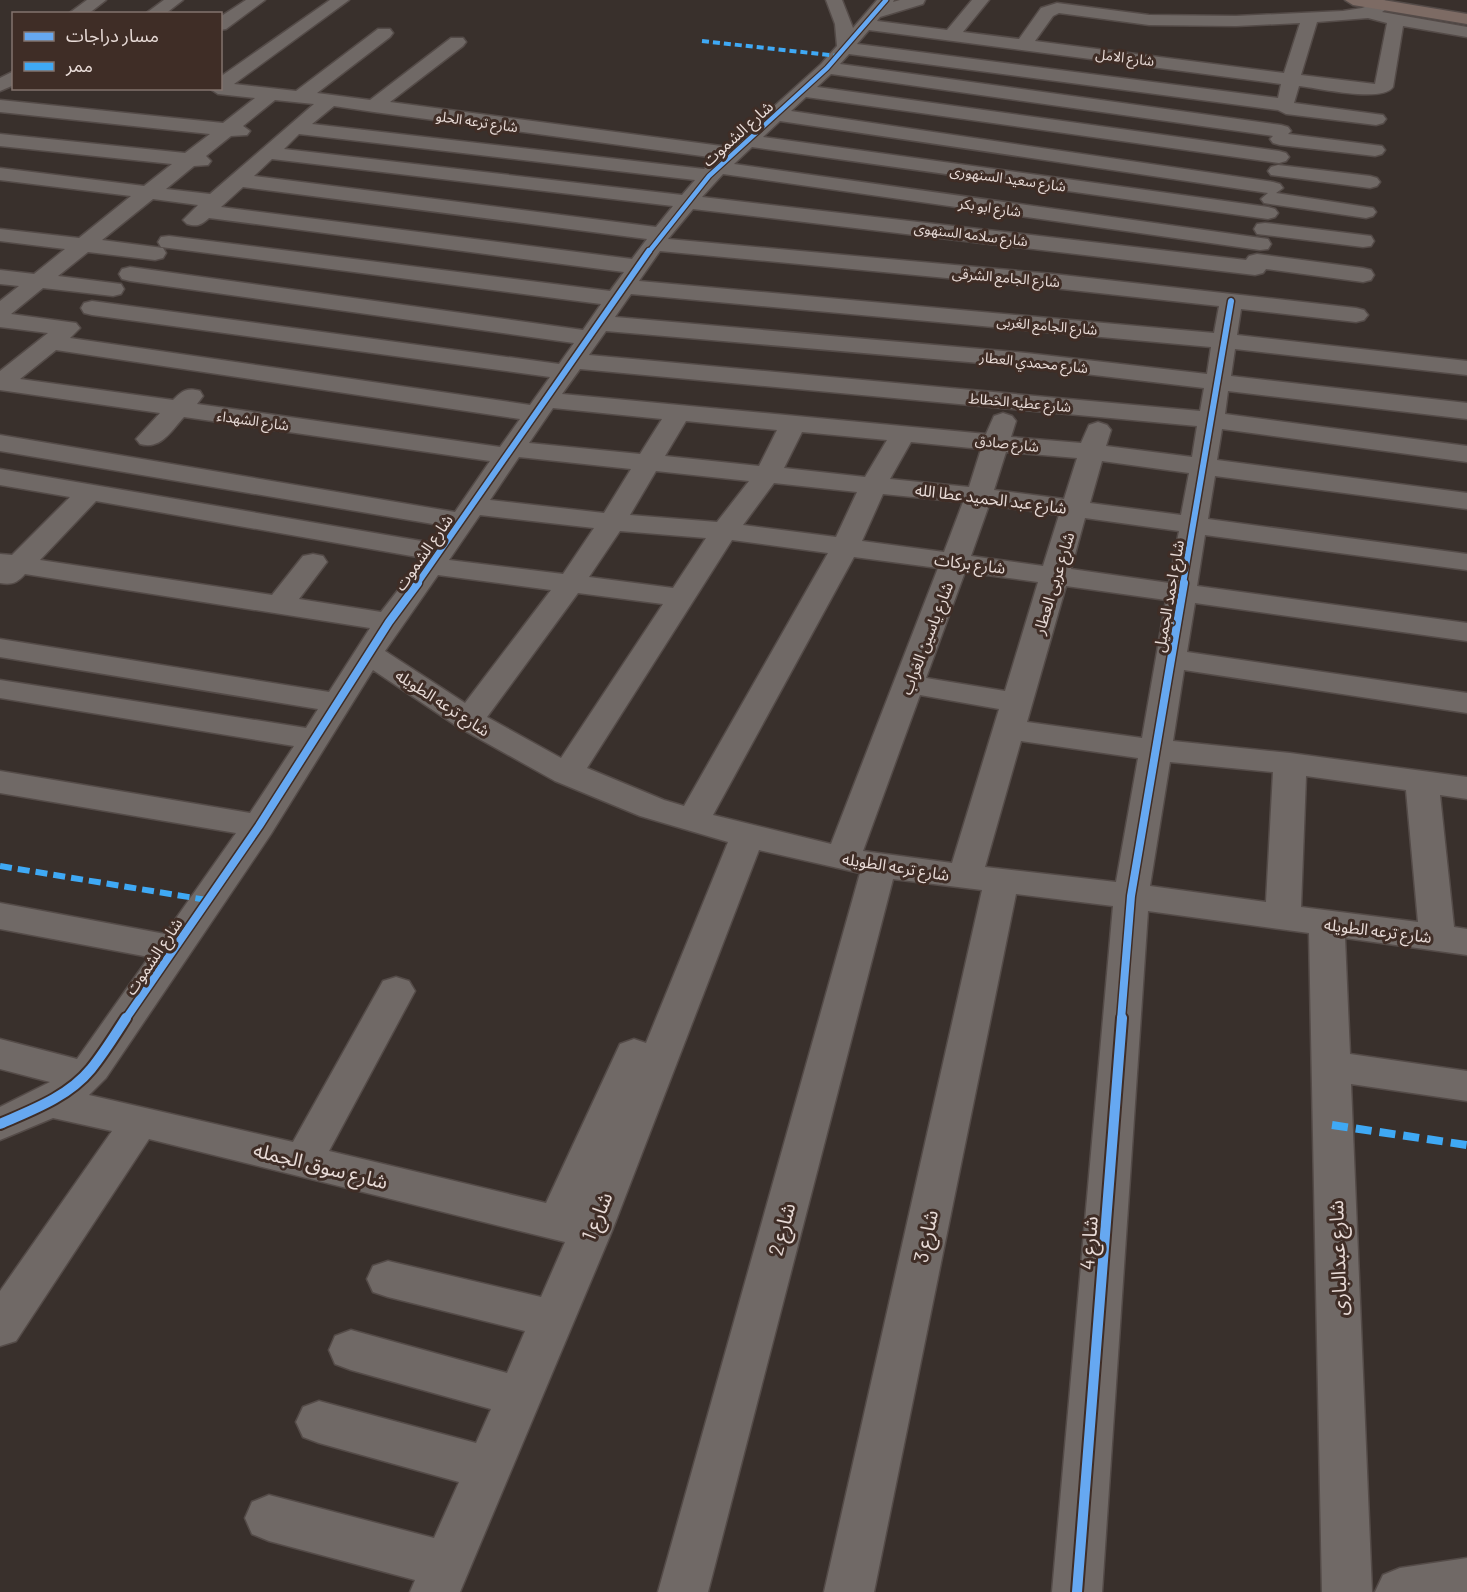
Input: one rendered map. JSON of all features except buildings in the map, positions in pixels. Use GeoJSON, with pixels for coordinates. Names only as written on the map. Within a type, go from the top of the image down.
{"type":"FeatureCollection","features":[{"type":"Feature","properties":{"kind":"highway"},"geometry":{"type":"LineString","coordinates":[[1446,0],[1467,4]]}},
{"type":"Feature","properties":{"kind":"highway"},"geometry":{"type":"LineString","coordinates":[[1384,5],[1467,19]]}},
{"type":"Feature","properties":{"kind":"street"},"geometry":{"type":"LineString","coordinates":[[78,12],[98,0]]}},
{"type":"Feature","properties":{"kind":"street"},"geometry":{"type":"LineString","coordinates":[[156,12],[176,0]]}},
{"type":"Feature","properties":{"kind":"street"},"geometry":{"type":"LineString","coordinates":[[222,24],[257,0]]}},
{"type":"Feature","properties":{"kind":"street"},"geometry":{"type":"LineString","coordinates":[[222,85],[340,0]]}},
{"type":"Feature","properties":{"kind":"street"},"geometry":{"type":"LineString","coordinates":[[834,0],[844,24],[846,48],[1376,119]]}},
{"type":"Feature","properties":{"kind":"street"},"geometry":{"type":"LineString","coordinates":[[876,12],[917,0]]}},
{"type":"Feature","properties":{"kind":"street"},"geometry":{"type":"LineString","coordinates":[[952,35],[981,0]]}},
{"type":"Feature","properties":{"kind":"street"},"geometry":{"type":"LineString","coordinates":[[1025,44],[1047,12],[1053,8],[1163,21],[1236,21],[1310,19],[1357,7],[1384,5]]}},
{"type":"Feature","properties":{"kind":"street"},"geometry":{"type":"LineString","coordinates":[[1357,7],[1396,20],[1467,32]]}},
{"type":"Feature","properties":{"kind":"street","name":"شارع الشموت"},"geometry":{"type":"LineString","coordinates":[[0,1125],[51,1102],[85,1076],[259,826],[368,652],[686,203],[728,160],[827,68],[876,12]]}},
{"type":"Feature","properties":{"kind":"street","name":"شارع الامل"},"geometry":{"type":"LineString","coordinates":[[876,12],[952,35],[1366,90],[1384,87],[1396,20]]}},
{"type":"Feature","properties":{"kind":"street"},"geometry":{"type":"LineString","coordinates":[[1089,53],[1109,16]]}},
{"type":"Feature","properties":{"kind":"street","name":"شارع احمد الجميل"},"geometry":{"type":"LineString","coordinates":[[1131,896],[1224,341],[1241,302],[1270,200],[1290,79],[1310,19]]}},
{"type":"Feature","properties":{"kind":"street"},"geometry":{"type":"LineString","coordinates":[[1155,61],[1163,21]]}},
{"type":"Feature","properties":{"kind":"street"},"geometry":{"type":"LineString","coordinates":[[1219,69],[1236,21]]}},
{"type":"Feature","properties":{"kind":"street"},"geometry":{"type":"LineString","coordinates":[[300,97],[384,33]]}},
{"type":"Feature","properties":{"kind":"street"},"geometry":{"type":"LineString","coordinates":[[374,106],[457,42]]}},
{"type":"Feature","properties":{"kind":"street"},"geometry":{"type":"LineString","coordinates":[[827,68],[1195,119],[1270,200],[1363,275]]}},
{"type":"Feature","properties":{"kind":"street"},"geometry":{"type":"LineString","coordinates":[[0,86],[12,76]]}},
{"type":"Feature","properties":{"kind":"street","name":"شارع ترعه الحلو"},"geometry":{"type":"LineString","coordinates":[[222,87],[374,106],[728,160]]}},
{"type":"Feature","properties":{"kind":"street"},"geometry":{"type":"LineString","coordinates":[[804,91],[1270,200],[1363,241]]}},
{"type":"Feature","properties":{"kind":"street"},"geometry":{"type":"LineString","coordinates":[[0,312],[271,94]]}},
{"type":"Feature","properties":{"kind":"street"},"geometry":{"type":"LineString","coordinates":[[1195,119],[1207,95]]}},
{"type":"Feature","properties":{"kind":"street"},"geometry":{"type":"LineString","coordinates":[[0,383],[92,308],[205,210],[243,165],[291,132],[330,100]]}},
{"type":"Feature","properties":{"kind":"street"},"geometry":{"type":"LineString","coordinates":[[0,106],[227,130],[291,132],[728,160]]}},
{"type":"Feature","properties":{"kind":"street"},"geometry":{"type":"LineString","coordinates":[[777,115],[1270,200],[1366,212]]}},
{"type":"Feature","properties":{"kind":"street"},"geometry":{"type":"LineString","coordinates":[[294,221],[388,139]]}},
{"type":"Feature","properties":{"kind":"street"},"geometry":{"type":"LineString","coordinates":[[0,140],[243,165],[327,191],[640,266]]}},
{"type":"Feature","properties":{"kind":"street"},"geometry":{"type":"LineString","coordinates":[[1270,200],[1375,150]]}},
{"type":"Feature","properties":{"kind":"street","name":"شارع ابو بكر"},"geometry":{"type":"LineString","coordinates":[[728,160],[1270,200]]}},
{"type":"Feature","properties":{"kind":"street","name":"شارع سعيد السنهورى"},"geometry":{"type":"LineString","coordinates":[[728,160],[1270,200]]}},
{"type":"Feature","properties":{"kind":"street","name":"شارع سلامه السنهوى"},"geometry":{"type":"LineString","coordinates":[[243,165],[358,165],[686,203],[1270,200]]}},
{"type":"Feature","properties":{"kind":"street"},"geometry":{"type":"LineString","coordinates":[[0,174],[149,192],[205,210],[640,266]]}},
{"type":"Feature","properties":{"kind":"street"},"geometry":{"type":"LineString","coordinates":[[1270,200],[1370,182]]}},
{"type":"Feature","properties":{"kind":"street"},"geometry":{"type":"LineString","coordinates":[[103,207],[149,213]]}},
{"type":"Feature","properties":{"kind":"street"},"geometry":{"type":"LineString","coordinates":[[172,216],[205,210]]}},
{"type":"Feature","properties":{"kind":"street"},"geometry":{"type":"LineString","coordinates":[[0,235],[84,245],[640,266]]}},
{"type":"Feature","properties":{"kind":"street","name":"شارع الجامع الشرقى"},"geometry":{"type":"LineString","coordinates":[[640,266],[1053,281],[1356,315]]}},
{"type":"Feature","properties":{"kind":"street","name":"شارع الجامع الغربى"},"geometry":{"type":"LineString","coordinates":[[640,266],[1037,324],[1224,341],[1467,368]]}},
{"type":"Feature","properties":{"kind":"street","name":"شارع محمدي العطار"},"geometry":{"type":"LineString","coordinates":[[0,277],[37,281],[122,281],[594,330],[1026,360],[1467,411]]}},
{"type":"Feature","properties":{"kind":"street","name":"شارع ياسين الغراب"},"geometry":{"type":"LineString","coordinates":[[861,862],[908,684],[979,495],[1053,281]]}},
{"type":"Feature","properties":{"kind":"street","name":"شارع عربى العطار"},"geometry":{"type":"LineString","coordinates":[[983,878],[1013,717],[1139,291]]}},
{"type":"Feature","properties":{"kind":"street"},"geometry":{"type":"LineString","coordinates":[[149,439],[289,297]]}},
{"type":"Feature","properties":{"kind":"street","name":"شارع عطيه الخطاط"},"geometry":{"type":"LineString","coordinates":[[92,308],[569,366],[870,388],[1211,420],[1467,454]]}},
{"type":"Feature","properties":{"kind":"street","name":"شارع صادق"},"geometry":{"type":"LineString","coordinates":[[0,320],[60,335],[219,366],[541,407],[679,412],[996,442],[1092,452],[1467,501]]}},
{"type":"Feature","properties":{"kind":"street","name":"شارع الشهداء"},"geometry":{"type":"LineString","coordinates":[[0,383],[510,453]]}},
{"type":"Feature","properties":{"kind":"street"},"geometry":{"type":"LineString","coordinates":[[854,428],[870,388]]}},
{"type":"Feature","properties":{"kind":"street"},"geometry":{"type":"LineString","coordinates":[[469,720],[612,522],[679,412]]}},
{"type":"Feature","properties":{"kind":"street"},"geometry":{"type":"LineString","coordinates":[[567,774],[679,597],[724,531],[768,474],[794,422]]}},
{"type":"Feature","properties":{"kind":"street"},"geometry":{"type":"LineString","coordinates":[[693,820],[846,547],[874,484],[904,433]]}},
{"type":"Feature","properties":{"kind":"street","name":"شارع بركات"},"geometry":{"type":"LineString","coordinates":[[0,443],[467,514],[724,531],[1056,574],[1467,632]]}},
{"type":"Feature","properties":{"kind":"street","name":"شارع عبد الحميد عطا الله"},"geometry":{"type":"LineString","coordinates":[[510,453],[648,463],[979,495],[1467,562]]}},
{"type":"Feature","properties":{"kind":"street"},"geometry":{"type":"LineString","coordinates":[[0,477],[570,583],[679,597]]}},
{"type":"Feature","properties":{"kind":"street"},"geometry":{"type":"LineString","coordinates":[[6,570],[89,492]]}},
{"type":"Feature","properties":{"kind":"street"},"geometry":{"type":"LineString","coordinates":[[279,605],[314,562]]}},
{"type":"Feature","properties":{"kind":"street"},"geometry":{"type":"LineString","coordinates":[[6,570],[279,605],[389,622]]}},
{"type":"Feature","properties":{"kind":"street"},"geometry":{"type":"LineString","coordinates":[[0,648],[338,703]]}},
{"type":"Feature","properties":{"kind":"street","name":"شارع ترعه الطويله"},"geometry":{"type":"LineString","coordinates":[[368,652],[469,720],[567,774],[652,808],[747,836],[861,862],[1452,940]]}},
{"type":"Feature","properties":{"kind":"street"},"geometry":{"type":"LineString","coordinates":[[1171,659],[1467,703]]}},
{"type":"Feature","properties":{"kind":"street"},"geometry":{"type":"LineString","coordinates":[[908,684],[1013,717],[1156,750],[1290,763],[1467,788]]}},
{"type":"Feature","properties":{"kind":"street"},"geometry":{"type":"LineString","coordinates":[[0,689],[314,739]]}},
{"type":"Feature","properties":{"kind":"street"},"geometry":{"type":"LineString","coordinates":[[1283,918],[1290,763]]}},
{"type":"Feature","properties":{"kind":"street"},"geometry":{"type":"LineString","coordinates":[[1422,781],[1452,940]]}},
{"type":"Feature","properties":{"kind":"street"},"geometry":{"type":"LineString","coordinates":[[0,782],[259,826]]}},
{"type":"Feature","properties":{"kind":"street","name":"شارع 1"},"geometry":{"type":"LineString","coordinates":[[440,1579],[552,1319],[574,1227],[747,836]]}},
{"type":"Feature","properties":{"kind":"street","name":"شارع 2"},"geometry":{"type":"LineString","coordinates":[[683,1592],[861,862]]}},
{"type":"Feature","properties":{"kind":"street","name":"شارع 3"},"geometry":{"type":"LineString","coordinates":[[849,1592],[983,878]]}},
{"type":"Feature","properties":{"kind":"street","name":"شارع 4"},"geometry":{"type":"LineString","coordinates":[[1077,1592],[1131,896]]}},
{"type":"Feature","properties":{"kind":"street"},"geometry":{"type":"LineString","coordinates":[[0,916],[174,950]]}},
{"type":"Feature","properties":{"kind":"street","name":"شارع عبدالبارى"},"geometry":{"type":"LineString","coordinates":[[1327,924],[1347,1592]]}},
{"type":"Feature","properties":{"kind":"street"},"geometry":{"type":"LineString","coordinates":[[303,1161],[396,991]]}},
{"type":"Feature","properties":{"kind":"street"},"geometry":{"type":"LineString","coordinates":[[0,1054],[85,1076]]}},
{"type":"Feature","properties":{"kind":"street"},"geometry":{"type":"LineString","coordinates":[[574,1227],[634,1054]]}},
{"type":"Feature","properties":{"kind":"street"},"geometry":{"type":"LineString","coordinates":[[1331,1066],[1467,1086]]}},
{"type":"Feature","properties":{"kind":"street","name":"شارع سوق الجمله"},"geometry":{"type":"LineString","coordinates":[[51,1102],[140,1121],[574,1227]]}},
{"type":"Feature","properties":{"kind":"street"},"geometry":{"type":"LineString","coordinates":[[0,1327],[140,1121]]}},
{"type":"Feature","properties":{"kind":"street"},"geometry":{"type":"LineString","coordinates":[[388,1279],[552,1319]]}},
{"type":"Feature","properties":{"kind":"street"},"geometry":{"type":"LineString","coordinates":[[351,1350],[518,1396]]}},
{"type":"Feature","properties":{"kind":"street"},"geometry":{"type":"LineString","coordinates":[[319,1422],[489,1468]]}},
{"type":"Feature","properties":{"kind":"street"},"geometry":{"type":"LineString","coordinates":[[269,1518],[440,1579]]}},
{"type":"Feature","properties":{"kind":"street"},"geometry":{"type":"LineString","coordinates":[[1400,1592],[1467,1582]]}},
{"type":"Feature","properties":{"kind":"marked path"},"geometry":{"type":"LineString","coordinates":[[702,41],[838,56]]}},
{"type":"Feature","properties":{"kind":"marked path"},"geometry":{"type":"LineString","coordinates":[[0,866],[207,900]]}},
{"type":"Feature","properties":{"kind":"marked path"},"geometry":{"type":"LineString","coordinates":[[1332,1125],[1467,1145]]}},
{"type":"Feature","properties":{"kind":"cycle path"},"geometry":{"type":"LineString","coordinates":[[0,1124],[61,1095],[92,1068],[259,826],[389,622],[431,566],[661,234],[709,176],[827,68],[886,0]]}},
{"type":"Feature","properties":{"kind":"cycle path"},"geometry":{"type":"LineString","coordinates":[[1077,1592],[1131,896],[1231,301]]}}]}
